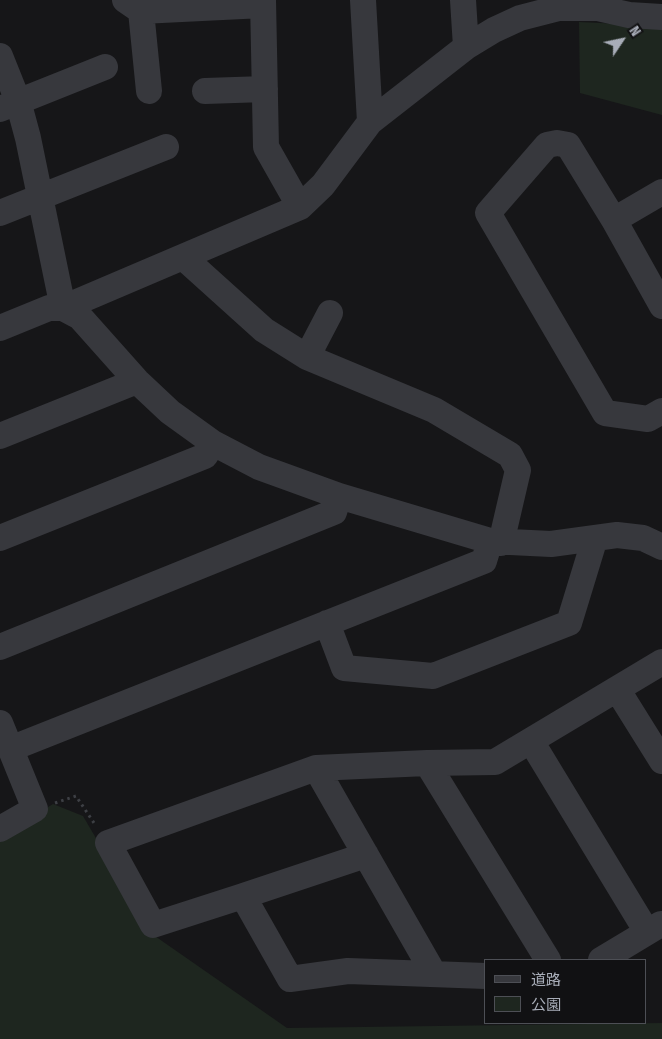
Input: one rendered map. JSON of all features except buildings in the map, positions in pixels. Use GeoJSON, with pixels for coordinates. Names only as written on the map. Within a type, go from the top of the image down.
{"type":"FeatureCollection","features":[{"type":"Feature","properties":{"kind":"street"},"geometry":{"type":"LineString","coordinates":[[363,0],[370,122]]}},
{"type":"Feature","properties":{"kind":"street"},"geometry":{"type":"LineString","coordinates":[[463,0],[466,47]]}},
{"type":"Feature","properties":{"kind":"street"},"geometry":{"type":"LineString","coordinates":[[149,92],[133,5],[263,2],[266,147],[300,207]]}},
{"type":"Feature","properties":{"kind":"street"},"geometry":{"type":"LineString","coordinates":[[0,328],[49,308],[63,308],[300,207],[323,185],[370,122],[466,47],[520,18],[559,4],[598,8],[629,15],[662,17]]}},
{"type":"Feature","properties":{"kind":"street"},"geometry":{"type":"LineString","coordinates":[[0,56],[9,105],[39,197],[63,308],[80,317],[137,381],[170,412],[213,443],[260,467],[339,496],[495,542],[551,544],[617,535],[644,538],[662,547]]}},
{"type":"Feature","properties":{"kind":"street"},"geometry":{"type":"LineString","coordinates":[[9,105],[105,67]]}},
{"type":"Feature","properties":{"kind":"street"},"geometry":{"type":"LineString","coordinates":[[205,92],[265,89]]}},
{"type":"Feature","properties":{"kind":"street"},"geometry":{"type":"LineString","coordinates":[[662,306],[614,220],[568,146],[557,143],[547,145],[488,213],[604,413],[648,419],[662,411]]}},
{"type":"Feature","properties":{"kind":"street"},"geometry":{"type":"LineString","coordinates":[[0,213],[166,147]]}},
{"type":"Feature","properties":{"kind":"street"},"geometry":{"type":"LineString","coordinates":[[614,220],[662,192]]}},
{"type":"Feature","properties":{"kind":"street"},"geometry":{"type":"LineString","coordinates":[[10,748],[484,562],[495,542],[518,470],[510,455],[434,410],[307,357],[264,330],[183,257]]}},
{"type":"Feature","properties":{"kind":"street"},"geometry":{"type":"LineString","coordinates":[[307,357],[330,314]]}},
{"type":"Feature","properties":{"kind":"street"},"geometry":{"type":"LineString","coordinates":[[0,436],[137,381]]}},
{"type":"Feature","properties":{"kind":"street"},"geometry":{"type":"LineString","coordinates":[[0,538],[206,456],[213,443]]}},
{"type":"Feature","properties":{"kind":"street"},"geometry":{"type":"LineString","coordinates":[[0,647],[334,512],[339,496]]}},
{"type":"Feature","properties":{"kind":"street"},"geometry":{"type":"LineString","coordinates":[[327,623],[344,668],[433,676],[569,623],[595,538]]}},
{"type":"Feature","properties":{"kind":"street"},"geometry":{"type":"LineString","coordinates":[[366,855],[153,925],[108,843],[316,768],[427,762],[495,762],[662,662]]}},
{"type":"Feature","properties":{"kind":"street"},"geometry":{"type":"LineString","coordinates":[[617,689],[662,761]]}},
{"type":"Feature","properties":{"kind":"street"},"geometry":{"type":"LineString","coordinates":[[0,723],[35,809],[0,830]]}},
{"type":"Feature","properties":{"kind":"street"},"geometry":{"type":"LineString","coordinates":[[531,741],[655,928],[603,959]]}},
{"type":"Feature","properties":{"kind":"street"},"geometry":{"type":"LineString","coordinates":[[427,762],[547,959]]}},
{"type":"Feature","properties":{"kind":"street"},"geometry":{"type":"LineString","coordinates":[[316,768],[434,974]]}},
{"type":"Feature","properties":{"kind":"street"},"geometry":{"type":"LineString","coordinates":[[243,896],[290,979],[348,971],[484,976]]}},
{"type":"Feature","properties":{"kind":"path"},"geometry":{"type":"LineString","coordinates":[[35,809],[76,796],[108,843]]}},
{"type":"Feature","properties":{"kind":"green space"},"geometry":{"type":"Polygon","coordinates":[[[579,22],[662,26],[662,115],[580,93],[579,22]]]}},
{"type":"Feature","properties":{"kind":"green space"},"geometry":{"type":"Polygon","coordinates":[[[53,804],[83,816],[152,934],[287,1028],[662,1023],[662,1039],[0,1039],[0,837],[53,804]]]}}]}
